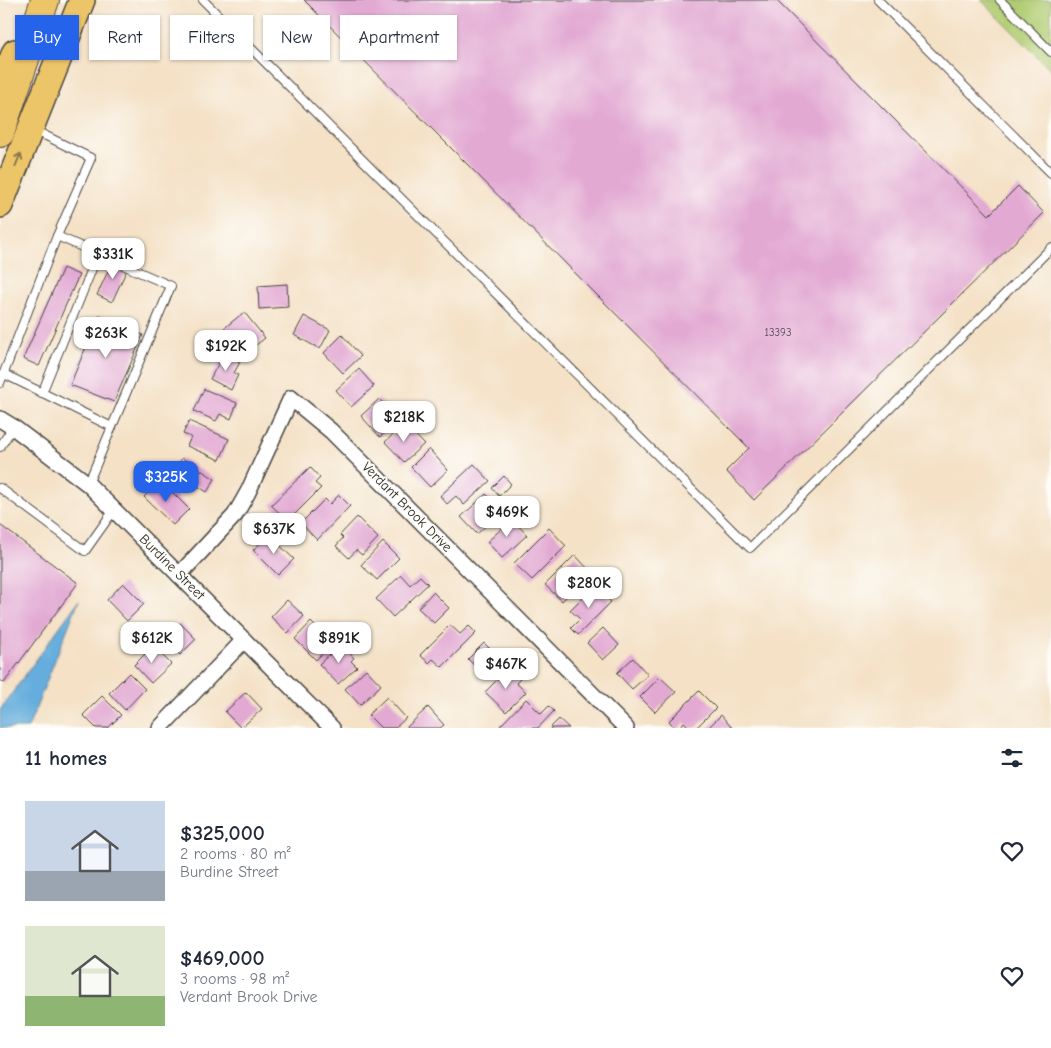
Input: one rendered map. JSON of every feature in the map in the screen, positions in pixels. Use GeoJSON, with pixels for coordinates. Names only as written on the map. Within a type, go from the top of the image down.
{"type":"FeatureCollection","features":[{"type":"Feature","properties":{"kind":"highway"},"geometry":{"type":"LineString","coordinates":[[0,89],[36,0]]}},
{"type":"Feature","properties":{"kind":"highway"},"geometry":{"type":"LineString","coordinates":[[0,133],[45,0]]}},
{"type":"Feature","properties":{"kind":"highway"},"geometry":{"type":"LineString","coordinates":[[0,205],[82,0]]}},
{"type":"Feature","properties":{"kind":"street","name":"Verdant Brook Drive"},"geometry":{"type":"LineString","coordinates":[[179,575],[235,516],[248,492],[290,398],[331,431],[626,728]]}},
{"type":"Feature","properties":{"kind":"street","name":"Burdine Street"},"geometry":{"type":"LineString","coordinates":[[6,423],[88,484],[332,728]]}},
{"type":"Feature","properties":{"kind":"street"},"geometry":{"type":"LineString","coordinates":[[160,728],[244,640]]}},
{"type":"Feature","properties":{"kind":"lane"},"geometry":{"type":"LineString","coordinates":[[203,0],[750,548],[1051,248]]}},
{"type":"Feature","properties":{"kind":"lane"},"geometry":{"type":"LineString","coordinates":[[878,0],[1051,174]]}},
{"type":"Feature","properties":{"kind":"lane"},"geometry":{"type":"LineString","coordinates":[[1000,0],[1051,52]]}},
{"type":"Feature","properties":{"kind":"lane"},"geometry":{"type":"LineString","coordinates":[[0,383],[57,236],[91,158],[31,128]]}},
{"type":"Feature","properties":{"kind":"lane"},"geometry":{"type":"LineString","coordinates":[[57,236],[171,286],[88,484]]}},
{"type":"Feature","properties":{"kind":"lane"},"geometry":{"type":"LineString","coordinates":[[42,393],[98,254]]}},
{"type":"Feature","properties":{"kind":"lane"},"geometry":{"type":"LineString","coordinates":[[4,374],[112,427]]}},
{"type":"Feature","properties":{"kind":"lane"},"geometry":{"type":"LineString","coordinates":[[0,447],[6,423]]}},
{"type":"Feature","properties":{"kind":"lane"},"geometry":{"type":"LineString","coordinates":[[0,488],[85,551],[114,510]]}},
{"type":"Feature","properties":{"kind":"green space"},"geometry":{"type":"Polygon","coordinates":[[[981,0],[1051,0],[1051,70],[981,0]]]}},
{"type":"Feature","properties":{"kind":"water"},"geometry":{"type":"Polygon","coordinates":[[[79,600],[28,728],[0,728],[0,710],[79,600]]]}},
{"type":"Feature","properties":{"kind":"building"},"geometry":{"type":"Polygon","coordinates":[[[304,0],[776,0],[989,215],[1018,186],[1044,213],[754,500],[726,471],[749,448],[364,60],[457,60],[457,15],[340,15],[340,36],[330,26],[330,15],[319,15],[304,0]]]}},
{"type":"Feature","properties":{"kind":"building"},"geometry":{"type":"Polygon","coordinates":[[[114,258],[129,265],[112,302],[97,295],[114,258]]]}},
{"type":"Feature","properties":{"kind":"building"},"geometry":{"type":"Polygon","coordinates":[[[63,268],[79,275],[39,366],[23,359],[63,268]]]}},
{"type":"Feature","properties":{"kind":"building"},"geometry":{"type":"Polygon","coordinates":[[[287,284],[288,307],[259,309],[258,286],[287,284]]]}},
{"type":"Feature","properties":{"kind":"building"},"geometry":{"type":"Polygon","coordinates":[[[244,312],[265,338],[243,355],[222,330],[244,312]]]}},
{"type":"Feature","properties":{"kind":"building"},"geometry":{"type":"Polygon","coordinates":[[[99,316],[143,335],[114,402],[70,385],[99,316]]]}},
{"type":"Feature","properties":{"kind":"building"},"geometry":{"type":"Polygon","coordinates":[[[304,316],[330,330],[320,349],[294,335],[304,316]]]}},
{"type":"Feature","properties":{"kind":"building"},"geometry":{"type":"Polygon","coordinates":[[[342,335],[361,356],[343,373],[324,353],[342,335]]]}},
{"type":"Feature","properties":{"kind":"building"},"geometry":{"type":"Polygon","coordinates":[[[224,353],[240,362],[234,373],[238,375],[231,390],[210,379],[224,353]]]}},
{"type":"Feature","properties":{"kind":"building"},"geometry":{"type":"Polygon","coordinates":[[[359,369],[374,386],[351,407],[336,390],[359,369]]]}},
{"type":"Feature","properties":{"kind":"building"},"geometry":{"type":"Polygon","coordinates":[[[204,389],[237,403],[231,419],[220,414],[216,421],[194,411],[204,389]]]}},
{"type":"Feature","properties":{"kind":"building"},"geometry":{"type":"Polygon","coordinates":[[[379,399],[399,419],[380,437],[361,416],[379,399]]]}},
{"type":"Feature","properties":{"kind":"building"},"geometry":{"type":"Polygon","coordinates":[[[189,421],[229,439],[220,460],[187,446],[191,437],[183,434],[189,421]]]}},
{"type":"Feature","properties":{"kind":"building"},"geometry":{"type":"Polygon","coordinates":[[[405,424],[424,444],[404,462],[385,442],[405,424]]]}},
{"type":"Feature","properties":{"kind":"building"},"geometry":{"type":"Polygon","coordinates":[[[429,449],[448,470],[430,487],[411,467],[429,449]]]}},
{"type":"Feature","properties":{"kind":"building"},"geometry":{"type":"Polygon","coordinates":[[[182,458],[215,479],[207,492],[196,485],[192,491],[170,477],[182,458]]]}},
{"type":"Feature","properties":{"kind":"building"},"geometry":{"type":"Polygon","coordinates":[[[474,464],[490,481],[464,505],[456,496],[447,504],[440,496],[474,464]]]}},
{"type":"Feature","properties":{"kind":"building"},"geometry":{"type":"Polygon","coordinates":[[[310,467],[320,478],[315,483],[321,488],[288,521],[271,505],[310,467]]]}},
{"type":"Feature","properties":{"kind":"building"},"geometry":{"type":"Polygon","coordinates":[[[504,476],[511,484],[499,496],[492,488],[504,476]]]}},
{"type":"Feature","properties":{"kind":"building"},"geometry":{"type":"Polygon","coordinates":[[[160,480],[189,509],[173,525],[144,497],[160,480]]]}},
{"type":"Feature","properties":{"kind":"building"},"geometry":{"type":"Polygon","coordinates":[[[486,494],[497,505],[489,513],[494,518],[477,534],[461,517],[486,494]]]}},
{"type":"Feature","properties":{"kind":"building"},"geometry":{"type":"Polygon","coordinates":[[[339,495],[350,506],[317,540],[301,523],[325,499],[330,504],[339,495]]]}},
{"type":"Feature","properties":{"kind":"building"},"geometry":{"type":"Polygon","coordinates":[[[357,517],[378,538],[362,555],[356,550],[349,558],[336,546],[343,538],[340,535],[357,517]]]}},
{"type":"Feature","properties":{"kind":"building"},"geometry":{"type":"Polygon","coordinates":[[[512,519],[527,535],[502,558],[487,542],[512,519]]]}},
{"type":"Feature","properties":{"kind":"building"},"geometry":{"type":"Polygon","coordinates":[[[0,525],[78,583],[4,683],[0,680],[0,525]]]}},
{"type":"Feature","properties":{"kind":"building"},"geometry":{"type":"Polygon","coordinates":[[[549,528],[566,546],[532,580],[514,563],[549,528]]]}},
{"type":"Feature","properties":{"kind":"building"},"geometry":{"type":"Polygon","coordinates":[[[269,535],[294,559],[278,575],[253,550],[269,535]]]}},
{"type":"Feature","properties":{"kind":"building"},"geometry":{"type":"Polygon","coordinates":[[[383,542],[399,558],[377,580],[361,565],[383,542]]]}},
{"type":"Feature","properties":{"kind":"building"},"geometry":{"type":"Polygon","coordinates":[[[575,555],[591,572],[562,601],[545,585],[575,555]]]}},
{"type":"Feature","properties":{"kind":"building"},"geometry":{"type":"Polygon","coordinates":[[[401,575],[410,585],[420,576],[428,584],[393,617],[376,599],[401,575]]]}},
{"type":"Feature","properties":{"kind":"building"},"geometry":{"type":"Polygon","coordinates":[[[123,583],[144,604],[127,621],[107,600],[123,583]]]}},
{"type":"Feature","properties":{"kind":"building"},"geometry":{"type":"Polygon","coordinates":[[[595,585],[611,602],[578,635],[571,628],[580,619],[570,610],[595,585]]]}},
{"type":"Feature","properties":{"kind":"building"},"geometry":{"type":"Polygon","coordinates":[[[433,592],[449,608],[434,623],[418,608],[433,592]]]}},
{"type":"Feature","properties":{"kind":"building"},"geometry":{"type":"Polygon","coordinates":[[[287,600],[304,616],[288,633],[271,617],[287,600]]]}},
{"type":"Feature","properties":{"kind":"building"},"geometry":{"type":"Polygon","coordinates":[[[311,622],[332,643],[316,660],[295,639],[311,622]]]}},
{"type":"Feature","properties":{"kind":"building"},"geometry":{"type":"Polygon","coordinates":[[[180,623],[196,639],[180,655],[165,639],[180,623]]]}},
{"type":"Feature","properties":{"kind":"building"},"geometry":{"type":"Polygon","coordinates":[[[450,625],[460,634],[469,626],[476,633],[442,667],[433,659],[429,663],[420,655],[450,625]]]}},
{"type":"Feature","properties":{"kind":"building"},"geometry":{"type":"Polygon","coordinates":[[[603,628],[619,645],[603,660],[587,643],[603,628]]]}},
{"type":"Feature","properties":{"kind":"building"},"geometry":{"type":"Polygon","coordinates":[[[484,643],[504,663],[488,679],[468,659],[484,643]]]}},
{"type":"Feature","properties":{"kind":"building"},"geometry":{"type":"Polygon","coordinates":[[[341,644],[354,658],[351,661],[357,667],[338,684],[319,664],[341,644]]]}},
{"type":"Feature","properties":{"kind":"building"},"geometry":{"type":"Polygon","coordinates":[[[153,646],[171,664],[151,683],[134,665],[153,646]]]}},
{"type":"Feature","properties":{"kind":"building"},"geometry":{"type":"Polygon","coordinates":[[[633,658],[648,675],[632,689],[617,673],[633,658]]]}},
{"type":"Feature","properties":{"kind":"building"},"geometry":{"type":"Polygon","coordinates":[[[509,668],[520,679],[516,683],[526,692],[506,712],[485,692],[509,668]]]}},
{"type":"Feature","properties":{"kind":"building"},"geometry":{"type":"Polygon","coordinates":[[[366,669],[381,685],[360,705],[345,689],[366,669]]]}},
{"type":"Feature","properties":{"kind":"building"},"geometry":{"type":"Polygon","coordinates":[[[129,673],[145,689],[125,710],[109,693],[129,673]]]}},
{"type":"Feature","properties":{"kind":"building"},"geometry":{"type":"Polygon","coordinates":[[[660,677],[676,692],[655,712],[640,697],[660,677]]]}},
{"type":"Feature","properties":{"kind":"building"},"geometry":{"type":"Polygon","coordinates":[[[699,691],[716,708],[696,728],[690,728],[684,722],[679,728],[675,728],[669,721],[699,691]]]}},
{"type":"Feature","properties":{"kind":"building"},"geometry":{"type":"Polygon","coordinates":[[[246,692],[262,709],[241,728],[225,712],[246,692]]]}},
{"type":"Feature","properties":{"kind":"building"},"geometry":{"type":"Polygon","coordinates":[[[102,696],[121,715],[108,728],[96,728],[83,715],[102,696]]]}},
{"type":"Feature","properties":{"kind":"building"},"geometry":{"type":"Polygon","coordinates":[[[387,697],[406,718],[395,728],[381,728],[368,715],[387,697]]]}},
{"type":"Feature","properties":{"kind":"building"},"geometry":{"type":"Polygon","coordinates":[[[526,699],[541,714],[549,706],[554,711],[538,728],[502,728],[500,726],[526,699]]]}},
{"type":"Feature","properties":{"kind":"building"},"geometry":{"type":"Polygon","coordinates":[[[428,707],[444,725],[440,728],[406,728],[428,707]]]}},
{"type":"Feature","properties":{"kind":"building"},"geometry":{"type":"Polygon","coordinates":[[[721,715],[732,728],[708,728],[721,715]]]}},
{"type":"Feature","properties":{"kind":"building"},"geometry":{"type":"Polygon","coordinates":[[[559,719],[569,728],[550,728],[559,719]]]}}]}
